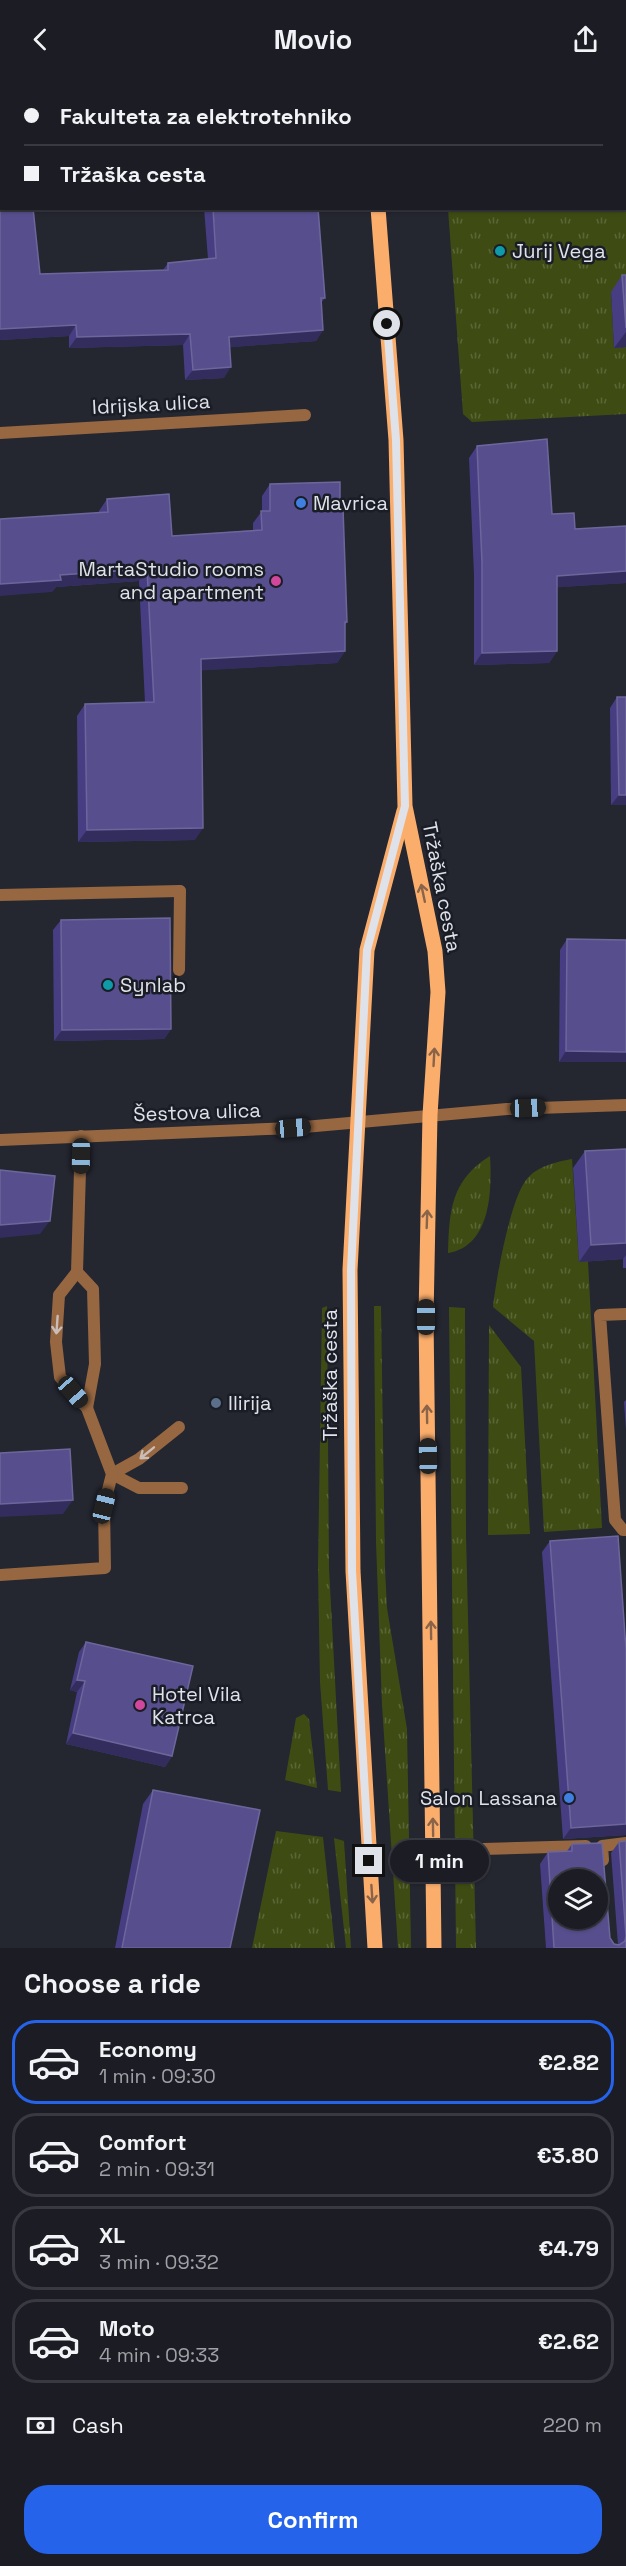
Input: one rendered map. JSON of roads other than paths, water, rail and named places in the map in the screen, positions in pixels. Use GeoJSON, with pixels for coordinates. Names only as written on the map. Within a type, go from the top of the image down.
{"type":"FeatureCollection","features":[{"type":"Feature","properties":{"kind":"main road","name":"Tržaška cesta"},"geometry":{"type":"LineString","coordinates":[[378,210],[396,440],[405,806],[435,951],[438,992],[430,1115],[426,1317],[434,1948]]}},
{"type":"Feature","properties":{"kind":"main road","name":"Tržaška cesta"},"geometry":{"type":"LineString","coordinates":[[375,1948],[352,1571],[351,1270],[367,950],[405,806]]}},
{"type":"Feature","properties":{"kind":"street","name":"Idrijska ulica"},"geometry":{"type":"LineString","coordinates":[[0,433],[305,414]]}},
{"type":"Feature","properties":{"kind":"street"},"geometry":{"type":"LineString","coordinates":[[0,895],[180,891],[179,970]]}},
{"type":"Feature","properties":{"kind":"street","name":"Šestova ulica"},"geometry":{"type":"LineString","coordinates":[[0,1140],[293,1128],[507,1108],[626,1105]]}},
{"type":"Feature","properties":{"kind":"street"},"geometry":{"type":"LineString","coordinates":[[0,1575],[105,1568],[104,1506],[112,1474],[87,1408],[60,1377],[56,1342],[59,1295],[76,1272],[81,1136]]}},
{"type":"Feature","properties":{"kind":"street"},"geometry":{"type":"LineString","coordinates":[[76,1272],[93,1289],[95,1364],[87,1408]]}},
{"type":"Feature","properties":{"kind":"street"},"geometry":{"type":"LineString","coordinates":[[626,1314],[600,1315],[615,1520],[623,1530],[626,1530]]}},
{"type":"Feature","properties":{"kind":"street"},"geometry":{"type":"LineString","coordinates":[[112,1474],[139,1460],[179,1427]]}},
{"type":"Feature","properties":{"kind":"street"},"geometry":{"type":"LineString","coordinates":[[112,1474],[139,1488],[182,1488]]}},
{"type":"Feature","properties":{"kind":"street"},"geometry":{"type":"LineString","coordinates":[[483,1849],[602,1846],[626,1843]]}},
{"type":"Feature","properties":{"kind":"street"},"geometry":{"type":"LineString","coordinates":[[602,1846],[604,1868]]}},
{"type":"Feature","properties":{"kind":"place","name":"Jurij Vega"},"geometry":{"type":"Point","coordinates":[500,251]}},
{"type":"Feature","properties":{"kind":"place","name":"Mavrica"},"geometry":{"type":"Point","coordinates":[301,503]}},
{"type":"Feature","properties":{"kind":"place","name":"MartaStudio rooms and apartment"},"geometry":{"type":"Point","coordinates":[276,581]}},
{"type":"Feature","properties":{"kind":"place","name":"Synlab"},"geometry":{"type":"Point","coordinates":[108,985]}},
{"type":"Feature","properties":{"kind":"place","name":"Ilirija"},"geometry":{"type":"Point","coordinates":[216,1403]}},
{"type":"Feature","properties":{"kind":"place","name":"Hotel Vila Katrca"},"geometry":{"type":"Point","coordinates":[140,1705]}},
{"type":"Feature","properties":{"kind":"place","name":"Salon Lassana"},"geometry":{"type":"Point","coordinates":[569,1798]}}]}
